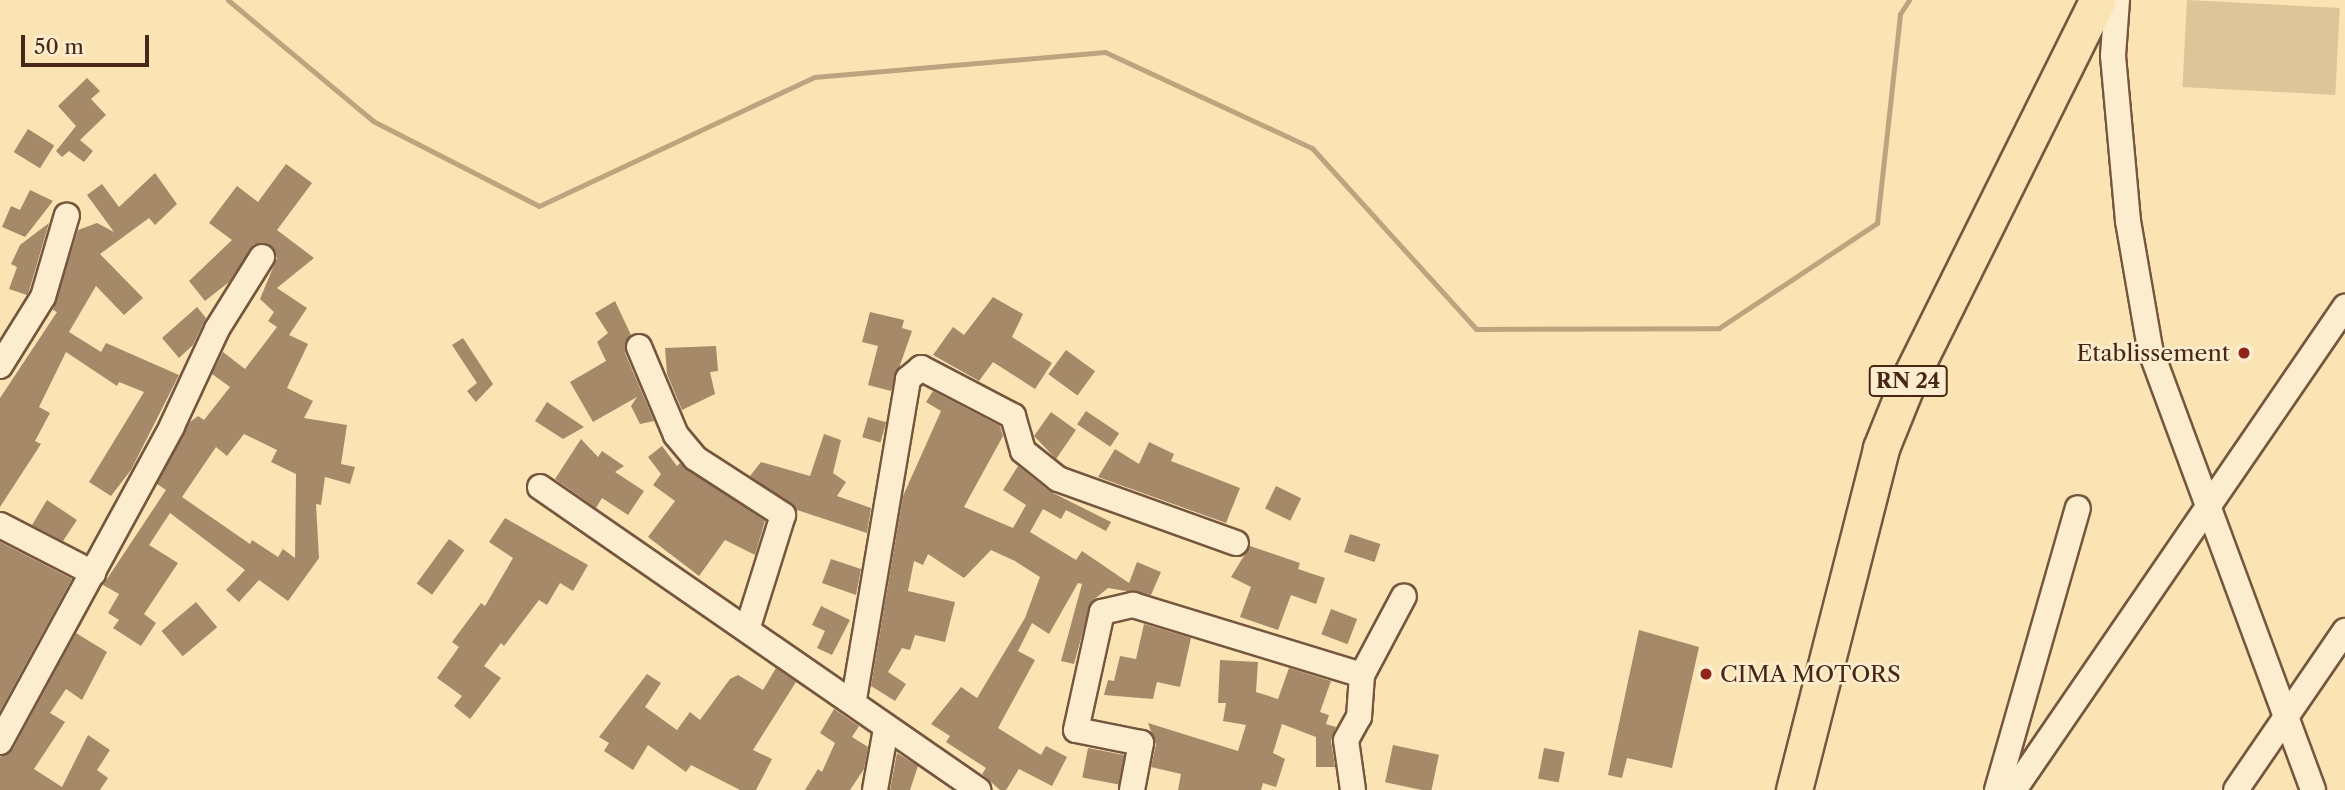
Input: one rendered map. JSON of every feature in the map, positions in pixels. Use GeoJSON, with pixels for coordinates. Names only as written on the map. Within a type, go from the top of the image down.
{"type":"FeatureCollection","features":[{"type":"Feature","properties":{"kind":"highway","name":"RN 24"},"geometry":{"type":"LineString","coordinates":[[1780,790],[1844,506],[1870,429],[1911,328],[2002,155],[2073,0]]}},
{"type":"Feature","properties":{"kind":"highway","name":"RN 24"},"geometry":{"type":"LineString","coordinates":[[1794,790],[1881,448],[1906,386],[2098,0]]}},
{"type":"Feature","properties":{"kind":"street"},"geometry":{"type":"LineString","coordinates":[[2118,0],[2113,56],[2133,267],[2165,398],[2288,715],[2313,790]]}},
{"type":"Feature","properties":{"kind":"street"},"geometry":{"type":"LineString","coordinates":[[0,366],[43,297],[68,215]]}},
{"type":"Feature","properties":{"kind":"street"},"geometry":{"type":"LineString","coordinates":[[0,743],[173,426],[217,329],[262,257]]}},
{"type":"Feature","properties":{"kind":"street"},"geometry":{"type":"LineString","coordinates":[[2014,790],[2345,307]]}},
{"type":"Feature","properties":{"kind":"street"},"geometry":{"type":"LineString","coordinates":[[639,347],[676,435],[695,458],[783,515],[748,627]]}},
{"type":"Feature","properties":{"kind":"street"},"geometry":{"type":"LineString","coordinates":[[854,699],[908,379],[922,369],[1013,416],[1023,451],[1046,472],[1236,543]]}},
{"type":"Feature","properties":{"kind":"street"},"geometry":{"type":"LineString","coordinates":[[540,487],[854,699],[886,729],[978,790]]}},
{"type":"Feature","properties":{"kind":"street"},"geometry":{"type":"LineString","coordinates":[[1997,790],[2078,508]]}},
{"type":"Feature","properties":{"kind":"street"},"geometry":{"type":"LineString","coordinates":[[0,525],[93,573]]}},
{"type":"Feature","properties":{"kind":"street"},"geometry":{"type":"LineString","coordinates":[[1353,790],[1346,740],[1359,717],[1362,675],[1404,596]]}},
{"type":"Feature","properties":{"kind":"street"},"geometry":{"type":"LineString","coordinates":[[1132,790],[1141,743],[1076,730],[1102,612],[1133,605],[1362,675]]}},
{"type":"Feature","properties":{"kind":"street"},"geometry":{"type":"LineString","coordinates":[[2236,790],[2345,631]]}},
{"type":"Feature","properties":{"kind":"street"},"geometry":{"type":"LineString","coordinates":[[875,790],[886,729]]}},
{"type":"Feature","properties":{"kind":"shaded area"},"geometry":{"type":"Polygon","coordinates":[[[2187,0],[2340,8],[2335,95],[2182,87],[2187,0]]]}},
{"type":"Feature","properties":{"kind":"building"},"geometry":{"type":"Polygon","coordinates":[[[87,78],[100,91],[91,99],[106,115],[80,140],[93,151],[84,162],[69,151],[62,157],[56,151],[76,126],[58,106],[87,78]]]}},
{"type":"Feature","properties":{"kind":"building"},"geometry":{"type":"Polygon","coordinates":[[[28,129],[54,145],[40,168],[14,152],[28,129]]]}},
{"type":"Feature","properties":{"kind":"building"},"geometry":{"type":"Polygon","coordinates":[[[286,164],[312,183],[277,230],[314,258],[277,288],[307,308],[289,335],[308,344],[287,388],[313,401],[304,418],[347,425],[341,464],[355,467],[350,484],[325,477],[321,505],[316,504],[319,558],[288,601],[259,580],[239,602],[226,590],[245,570],[170,513],[149,545],[178,563],[144,614],[156,623],[141,646],[113,628],[119,620],[108,613],[119,594],[103,585],[166,490],[157,484],[190,422],[198,416],[204,420],[230,387],[212,374],[223,352],[245,369],[277,327],[268,321],[274,312],[260,299],[277,258],[269,244],[254,244],[229,282],[205,301],[189,281],[232,240],[209,223],[237,186],[258,202],[286,164]],[[244,434],[227,456],[216,447],[182,497],[250,544],[252,540],[278,557],[283,549],[295,558],[296,474],[271,462],[277,450],[244,434]]]}},
{"type":"Feature","properties":{"kind":"building"},"geometry":{"type":"Polygon","coordinates":[[[155,173],[177,204],[155,225],[149,218],[100,254],[143,298],[124,315],[96,286],[69,332],[101,352],[106,343],[179,375],[131,470],[111,496],[89,482],[144,392],[119,382],[117,386],[66,352],[39,407],[50,413],[35,441],[41,444],[0,507],[0,398],[57,312],[53,310],[78,230],[97,223],[114,232],[87,195],[102,184],[119,207],[155,173]]]}},
{"type":"Feature","properties":{"kind":"building"},"geometry":{"type":"Polygon","coordinates":[[[30,190],[53,201],[25,237],[2,227],[11,206],[20,210],[30,190]]]}},
{"type":"Feature","properties":{"kind":"building"},"geometry":{"type":"Polygon","coordinates":[[[49,223],[27,295],[9,289],[17,267],[11,264],[20,245],[49,223]]]}},
{"type":"Feature","properties":{"kind":"building"},"geometry":{"type":"Polygon","coordinates":[[[993,297],[1023,314],[1012,337],[1052,363],[1035,389],[993,362],[979,381],[933,355],[953,327],[964,335],[993,297]]]}},
{"type":"Feature","properties":{"kind":"building"},"geometry":{"type":"Polygon","coordinates":[[[615,301],[631,335],[625,353],[654,421],[640,424],[631,406],[637,397],[593,422],[570,382],[606,361],[597,342],[608,333],[595,313],[615,301]]]}},
{"type":"Feature","properties":{"kind":"building"},"geometry":{"type":"Polygon","coordinates":[[[197,307],[206,318],[193,345],[179,358],[162,338],[197,307]]]}},
{"type":"Feature","properties":{"kind":"building"},"geometry":{"type":"Polygon","coordinates":[[[870,312],[904,320],[902,328],[912,331],[891,391],[868,385],[878,346],[862,342],[870,312]]]}},
{"type":"Feature","properties":{"kind":"building"},"geometry":{"type":"Polygon","coordinates":[[[463,338],[493,384],[476,402],[467,391],[477,383],[452,345],[463,338]]]}},
{"type":"Feature","properties":{"kind":"building"},"geometry":{"type":"Polygon","coordinates":[[[716,346],[718,371],[710,372],[715,394],[682,410],[667,374],[665,348],[716,346]]]}},
{"type":"Feature","properties":{"kind":"building"},"geometry":{"type":"Polygon","coordinates":[[[1066,350],[1095,371],[1077,395],[1048,374],[1066,350]]]}},
{"type":"Feature","properties":{"kind":"building"},"geometry":{"type":"Polygon","coordinates":[[[933,391],[1000,426],[1003,436],[964,507],[1013,528],[1026,505],[1003,490],[1018,466],[1049,491],[1111,522],[1106,531],[1066,510],[1061,519],[1043,509],[1030,532],[1076,560],[1082,551],[1129,583],[1137,562],[1161,572],[1151,595],[1108,588],[1091,602],[1074,664],[1061,661],[1082,584],[1078,583],[1049,634],[1032,623],[1018,651],[1035,660],[998,728],[1041,755],[1046,746],[1067,757],[1052,786],[1019,769],[1006,790],[1000,790],[982,774],[986,768],[946,742],[950,736],[931,724],[961,687],[977,698],[1025,618],[1040,577],[1015,561],[991,550],[964,578],[928,554],[923,565],[914,561],[908,591],[955,602],[945,642],[915,635],[910,650],[902,648],[888,672],[906,684],[895,701],[871,686],[903,496],[941,411],[926,402],[933,391]]]}},
{"type":"Feature","properties":{"kind":"building"},"geometry":{"type":"Polygon","coordinates":[[[547,402],[584,427],[563,439],[535,421],[547,402]]]}},
{"type":"Feature","properties":{"kind":"building"},"geometry":{"type":"Polygon","coordinates":[[[1086,411],[1119,433],[1110,447],[1077,424],[1086,411]]]}},
{"type":"Feature","properties":{"kind":"building"},"geometry":{"type":"Polygon","coordinates":[[[1051,412],[1076,430],[1056,459],[1034,436],[1051,412]]]}},
{"type":"Feature","properties":{"kind":"building"},"geometry":{"type":"Polygon","coordinates":[[[868,417],[886,422],[880,442],[862,437],[868,417]]]}},
{"type":"Feature","properties":{"kind":"building"},"geometry":{"type":"Polygon","coordinates":[[[824,434],[841,440],[833,473],[846,482],[837,496],[871,508],[867,533],[797,510],[750,476],[761,462],[810,476],[824,434]]]}},
{"type":"Feature","properties":{"kind":"building"},"geometry":{"type":"Polygon","coordinates":[[[581,439],[598,457],[602,451],[624,466],[615,472],[644,491],[628,515],[602,498],[596,508],[555,479],[581,439]]]}},
{"type":"Feature","properties":{"kind":"building"},"geometry":{"type":"Polygon","coordinates":[[[1149,442],[1174,454],[1171,461],[1240,488],[1226,523],[1098,477],[1115,449],[1139,464],[1149,442]]]}},
{"type":"Feature","properties":{"kind":"building"},"geometry":{"type":"Polygon","coordinates":[[[662,446],[677,466],[680,463],[765,521],[755,555],[725,540],[699,576],[648,537],[675,501],[653,485],[661,474],[648,457],[662,446]]]}},
{"type":"Feature","properties":{"kind":"building"},"geometry":{"type":"Polygon","coordinates":[[[1276,486],[1301,498],[1290,521],[1265,508],[1276,486]]]}},
{"type":"Feature","properties":{"kind":"building"},"geometry":{"type":"Polygon","coordinates":[[[47,500],[77,520],[63,541],[32,525],[47,500]]]}},
{"type":"Feature","properties":{"kind":"building"},"geometry":{"type":"Polygon","coordinates":[[[505,518],[588,565],[573,591],[560,583],[547,605],[539,600],[504,646],[501,643],[484,666],[501,678],[470,719],[454,706],[462,696],[437,678],[459,647],[452,642],[481,603],[485,606],[513,558],[489,542],[505,518]]]}},
{"type":"Feature","properties":{"kind":"building"},"geometry":{"type":"Polygon","coordinates":[[[1350,534],[1380,544],[1375,562],[1344,552],[1350,534]]]}},
{"type":"Feature","properties":{"kind":"building"},"geometry":{"type":"Polygon","coordinates":[[[449,539],[464,550],[432,595],[417,583],[449,539]]]}},
{"type":"Feature","properties":{"kind":"building"},"geometry":{"type":"Polygon","coordinates":[[[0,542],[72,579],[0,711],[0,542]]]}},
{"type":"Feature","properties":{"kind":"building"},"geometry":{"type":"Polygon","coordinates":[[[1250,546],[1300,563],[1298,569],[1325,578],[1316,604],[1291,595],[1278,630],[1240,617],[1251,587],[1231,577],[1250,546]]]}},
{"type":"Feature","properties":{"kind":"building"},"geometry":{"type":"Polygon","coordinates":[[[831,559],[861,569],[856,595],[822,583],[831,559]]]}},
{"type":"Feature","properties":{"kind":"building"},"geometry":{"type":"Polygon","coordinates":[[[196,602],[217,627],[183,656],[162,631],[196,602]]]}},
{"type":"Feature","properties":{"kind":"building"},"geometry":{"type":"Polygon","coordinates":[[[821,606],[850,620],[832,655],[817,648],[825,631],[812,625],[821,606]]]}},
{"type":"Feature","properties":{"kind":"building"},"geometry":{"type":"Polygon","coordinates":[[[1331,609],[1357,619],[1347,644],[1321,634],[1331,609]]]}},
{"type":"Feature","properties":{"kind":"building"},"geometry":{"type":"Polygon","coordinates":[[[1144,624],[1191,638],[1180,687],[1157,682],[1153,699],[1104,695],[1108,680],[1114,681],[1120,656],[1136,659],[1144,624]]]}},
{"type":"Feature","properties":{"kind":"building"},"geometry":{"type":"Polygon","coordinates":[[[1639,630],[1699,647],[1672,768],[1627,758],[1622,778],[1608,775],[1639,630]]]}},
{"type":"Feature","properties":{"kind":"building"},"geometry":{"type":"Polygon","coordinates":[[[76,633],[107,652],[82,700],[66,689],[50,713],[65,722],[34,769],[62,787],[88,735],[110,750],[97,770],[108,778],[100,790],[0,790],[0,757],[13,749],[76,633]]]}},
{"type":"Feature","properties":{"kind":"building"},"geometry":{"type":"Polygon","coordinates":[[[1220,660],[1258,662],[1256,692],[1278,699],[1289,668],[1331,681],[1320,712],[1329,715],[1326,724],[1336,727],[1331,741],[1335,767],[1316,767],[1316,737],[1282,724],[1273,753],[1285,759],[1276,787],[1263,783],[1261,790],[1178,790],[1181,774],[1151,767],[1156,745],[1148,723],[1238,751],[1246,725],[1223,721],[1226,703],[1218,703],[1220,660]]]}},
{"type":"Feature","properties":{"kind":"building"},"geometry":{"type":"Polygon","coordinates":[[[776,668],[796,682],[753,750],[772,759],[756,790],[740,790],[691,765],[686,772],[648,745],[633,770],[604,751],[609,743],[599,737],[647,674],[661,683],[645,707],[677,730],[690,712],[700,720],[730,679],[738,675],[763,690],[776,668]]]}},
{"type":"Feature","properties":{"kind":"building"},"geometry":{"type":"Polygon","coordinates":[[[834,709],[859,726],[852,737],[868,747],[864,769],[850,790],[805,790],[818,769],[822,772],[835,743],[820,733],[834,709]]]}},
{"type":"Feature","properties":{"kind":"building"},"geometry":{"type":"Polygon","coordinates":[[[1393,745],[1439,755],[1431,790],[1385,782],[1393,745]]]}},
{"type":"Feature","properties":{"kind":"building"},"geometry":{"type":"Polygon","coordinates":[[[1088,748],[1124,755],[1119,785],[1082,777],[1088,748]]]}},
{"type":"Feature","properties":{"kind":"building"},"geometry":{"type":"Polygon","coordinates":[[[1544,748],[1565,752],[1559,782],[1538,778],[1544,748]]]}},
{"type":"Feature","properties":{"kind":"building"},"geometry":{"type":"Polygon","coordinates":[[[897,753],[918,766],[910,790],[890,790],[897,753]]]}},
{"type":"Feature","properties":{"kind":"waterway"},"geometry":{"type":"LineString","coordinates":[[228,0],[373,121],[539,206],[814,77],[1105,52],[1312,148],[1476,329],[1719,328],[1877,223],[1900,14],[1909,0]]}},
{"type":"Feature","properties":{"kind":"place","name":"Etablissement"},"geometry":{"type":"Point","coordinates":[2244,353]}},
{"type":"Feature","properties":{"kind":"place","name":"CIMA MOTORS"},"geometry":{"type":"Point","coordinates":[1706,674]}}]}
